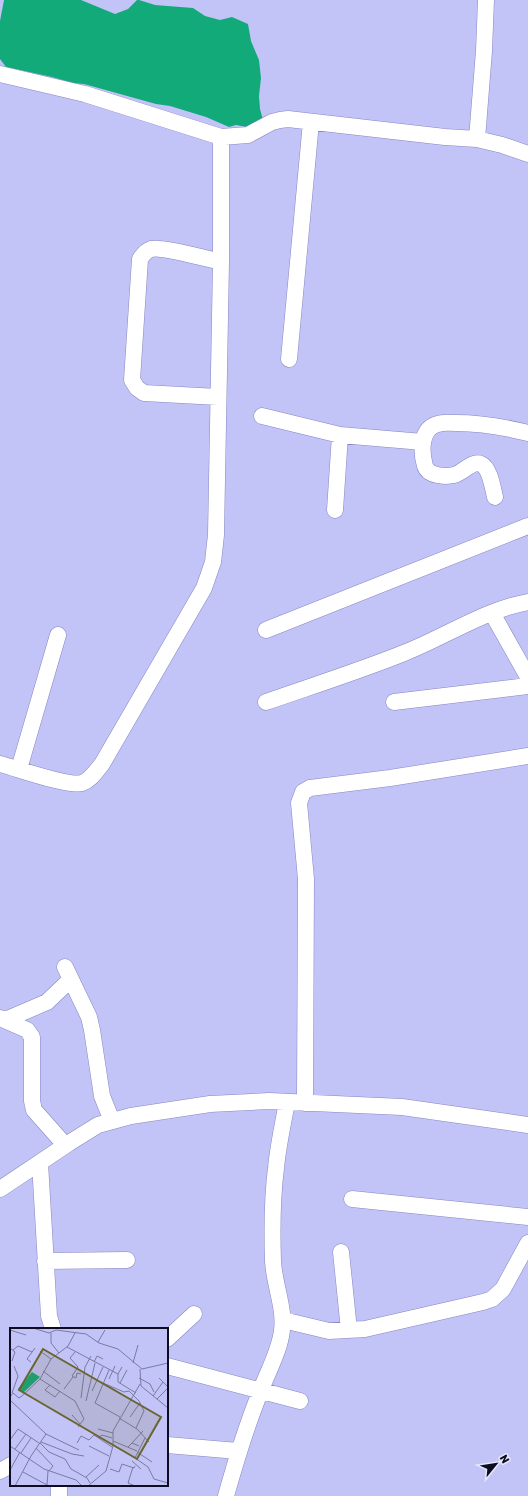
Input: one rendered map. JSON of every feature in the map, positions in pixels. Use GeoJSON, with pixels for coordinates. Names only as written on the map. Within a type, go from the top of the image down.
{"type":"FeatureCollection","features":[{"type":"Feature","properties":{"kind":"street"},"geometry":{"type":"LineString","coordinates":[[477,139],[484,51],[486,0]]}},
{"type":"Feature","properties":{"kind":"street"},"geometry":{"type":"LineString","coordinates":[[0,74],[85,94],[221,137],[248,134],[280,120],[288,119],[445,137],[477,139],[528,154]]}},
{"type":"Feature","properties":{"kind":"street"},"geometry":{"type":"LineString","coordinates":[[289,359],[311,122]]}},
{"type":"Feature","properties":{"kind":"street"},"geometry":{"type":"LineString","coordinates":[[0,764],[68,783],[81,783],[92,777],[102,764],[204,588],[213,562],[216,535],[221,262],[221,137]]}},
{"type":"Feature","properties":{"kind":"street"},"geometry":{"type":"LineString","coordinates":[[218,397],[144,393],[137,388],[132,380],[140,259],[145,252],[152,249],[164,250],[221,262]]}},
{"type":"Feature","properties":{"kind":"street"},"geometry":{"type":"LineString","coordinates":[[262,416],[340,435],[422,442]]}},
{"type":"Feature","properties":{"kind":"street"},"geometry":{"type":"LineString","coordinates":[[495,497],[489,475],[486,468],[482,464],[476,463],[454,475],[435,474],[430,472],[425,467],[422,442],[426,432],[437,424],[441,423],[478,423],[528,433]]}},
{"type":"Feature","properties":{"kind":"street"},"geometry":{"type":"LineString","coordinates":[[335,510],[340,435]]}},
{"type":"Feature","properties":{"kind":"street"},"geometry":{"type":"LineString","coordinates":[[266,630],[528,526]]}},
{"type":"Feature","properties":{"kind":"street"},"geometry":{"type":"LineString","coordinates":[[266,702],[405,653],[492,613],[516,604],[528,602]]}},
{"type":"Feature","properties":{"kind":"street"},"geometry":{"type":"LineString","coordinates":[[492,613],[528,677]]}},
{"type":"Feature","properties":{"kind":"street"},"geometry":{"type":"LineString","coordinates":[[19,769],[58,635]]}},
{"type":"Feature","properties":{"kind":"street"},"geometry":{"type":"LineString","coordinates":[[394,702],[528,686]]}},
{"type":"Feature","properties":{"kind":"street"},"geometry":{"type":"LineString","coordinates":[[305,1103],[306,879],[299,803],[303,792],[310,788],[390,778],[528,756]]}},
{"type":"Feature","properties":{"kind":"street"},"geometry":{"type":"LineString","coordinates":[[3,1019],[47,1002],[68,973],[89,1018],[100,1090],[112,1121]]}},
{"type":"Feature","properties":{"kind":"street"},"geometry":{"type":"LineString","coordinates":[[3,1019],[27,1030],[32,1037],[32,1101],[34,1110],[65,1145]]}},
{"type":"Feature","properties":{"kind":"street"},"geometry":{"type":"LineString","coordinates":[[0,1189],[65,1145],[98,1125],[131,1116],[210,1104],[269,1101],[402,1107],[528,1125]]}},
{"type":"Feature","properties":{"kind":"street"},"geometry":{"type":"LineString","coordinates":[[226,1496],[238,1452],[282,1332],[283,1320],[274,1280],[273,1208],[276,1166],[287,1102]]}},
{"type":"Feature","properties":{"kind":"street"},"geometry":{"type":"LineString","coordinates":[[40,1162],[48,1316],[53,1328]]}},
{"type":"Feature","properties":{"kind":"street"},"geometry":{"type":"LineString","coordinates":[[352,1199],[528,1217]]}},
{"type":"Feature","properties":{"kind":"street"},"geometry":{"type":"LineString","coordinates":[[283,1320],[329,1331],[349,1330],[364,1328],[492,1299],[503,1289],[528,1243]]}},
{"type":"Feature","properties":{"kind":"street"},"geometry":{"type":"LineString","coordinates":[[340,1252],[349,1330]]}},
{"type":"Feature","properties":{"kind":"street"},"geometry":{"type":"LineString","coordinates":[[45,1261],[127,1260]]}},
{"type":"Feature","properties":{"kind":"street"},"geometry":{"type":"LineString","coordinates":[[168,1338],[194,1314]]}},
{"type":"Feature","properties":{"kind":"street"},"geometry":{"type":"LineString","coordinates":[[168,1366],[300,1401]]}},
{"type":"Feature","properties":{"kind":"street"},"geometry":{"type":"LineString","coordinates":[[168,1445],[238,1452]]}},
{"type":"Feature","properties":{"kind":"street"},"geometry":{"type":"LineString","coordinates":[[0,1471],[10,1466]]}},
{"type":"Feature","properties":{"kind":"shaded area"},"geometry":{"type":"Polygon","coordinates":[[[4,0],[81,0],[115,14],[128,9],[137,0],[139,0],[155,5],[193,8],[205,16],[220,20],[232,17],[248,24],[251,41],[259,60],[261,78],[259,96],[263,120],[247,127],[236,125],[229,127],[206,117],[170,106],[156,104],[84,84],[73,83],[6,67],[0,59],[0,21],[4,0]]]}}]}
